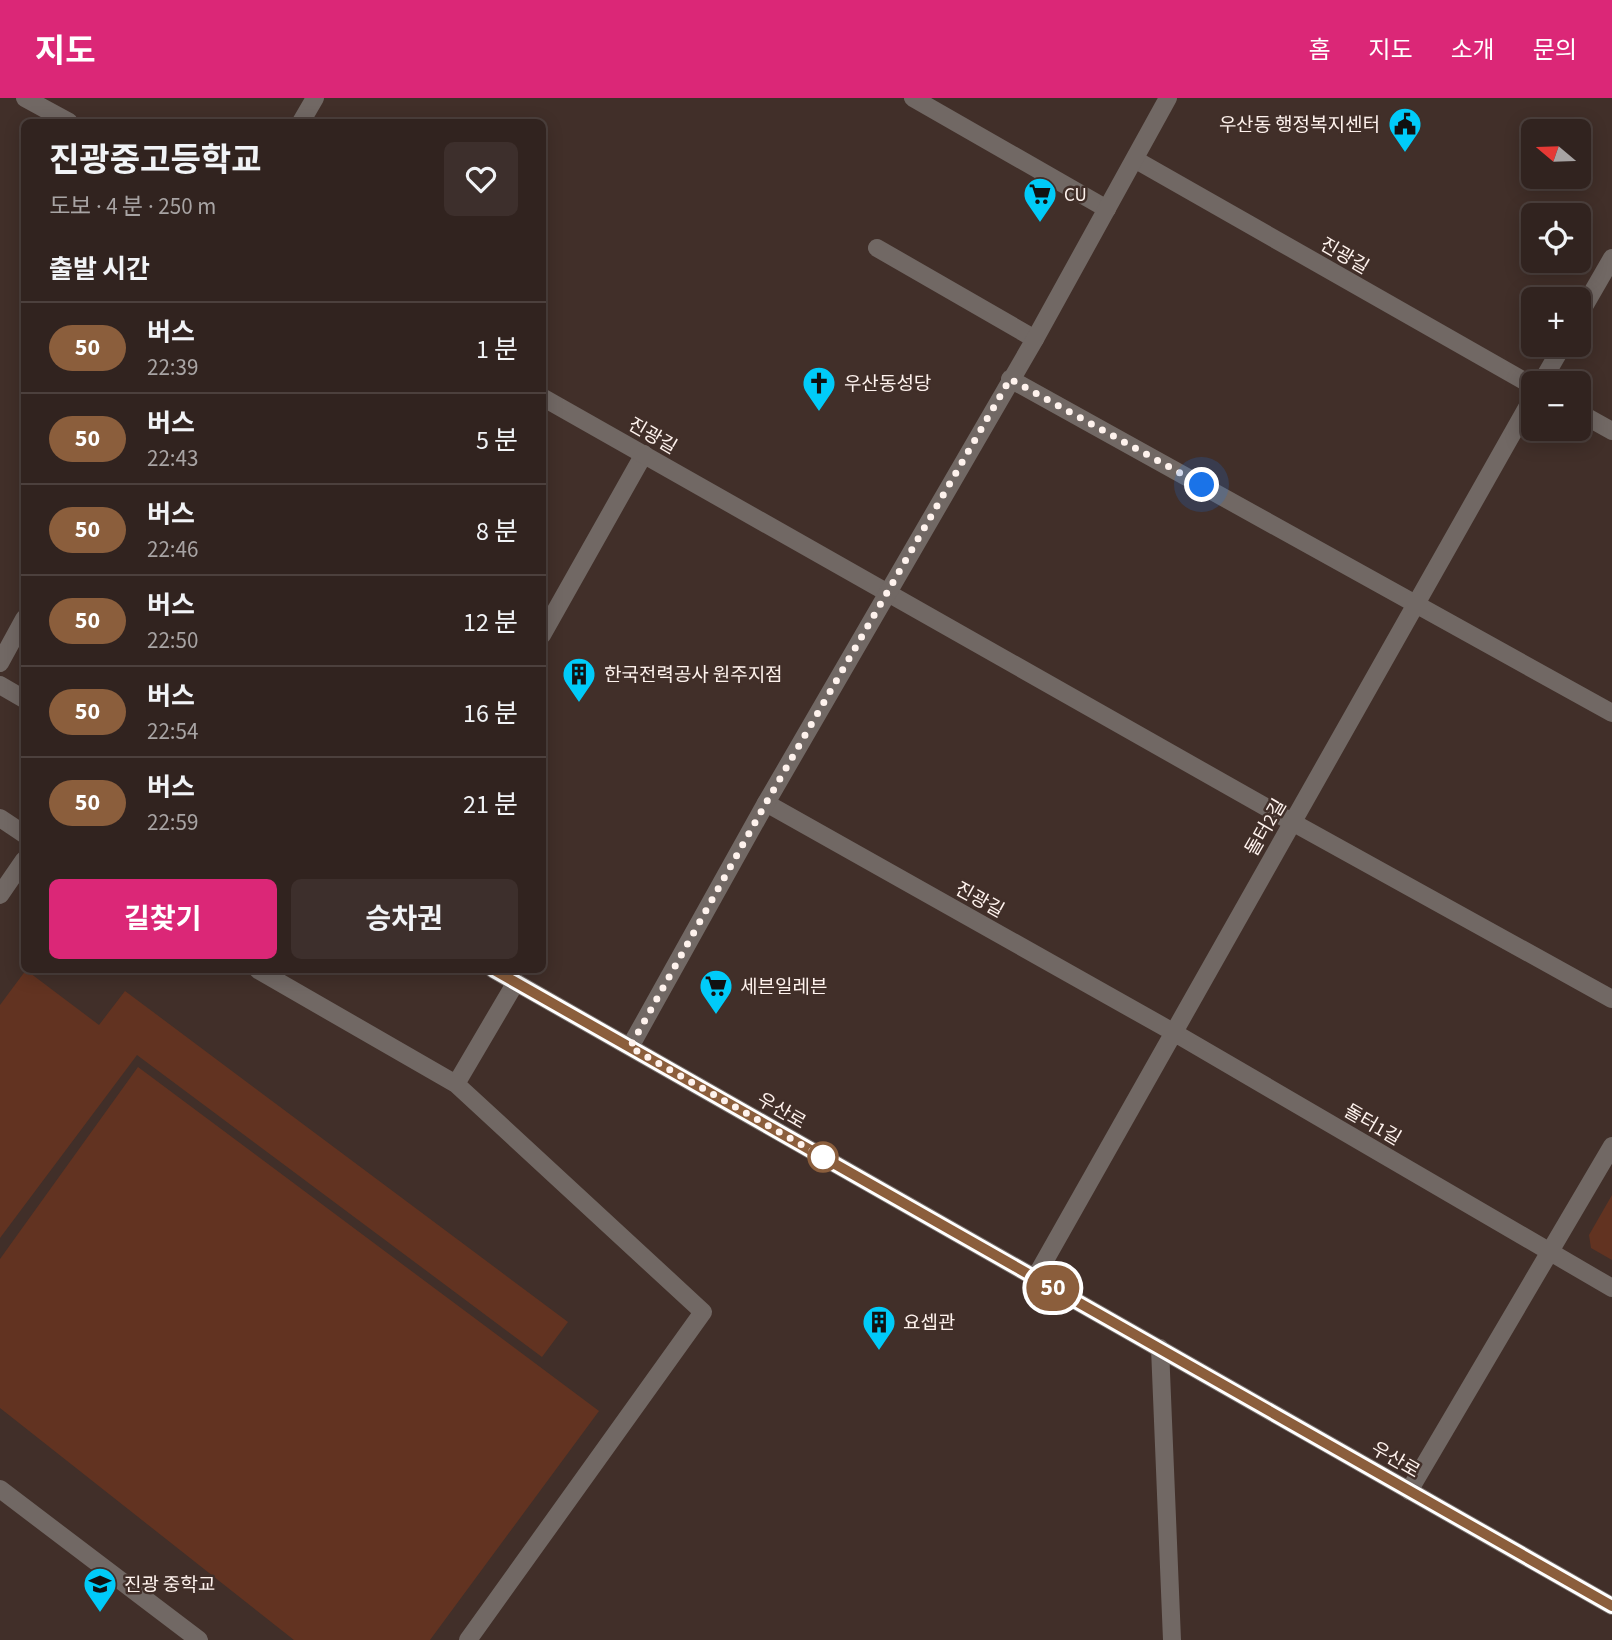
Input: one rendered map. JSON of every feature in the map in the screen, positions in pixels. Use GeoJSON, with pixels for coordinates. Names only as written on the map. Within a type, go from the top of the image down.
{"type":"FeatureCollection","features":[{"type":"Feature","properties":{"kind":"street"},"geometry":{"type":"LineString","coordinates":[[25,98],[64,119]]}},
{"type":"Feature","properties":{"kind":"street"},"geometry":{"type":"LineString","coordinates":[[303,119],[314,98]]}},
{"type":"Feature","properties":{"kind":"street"},"geometry":{"type":"LineString","coordinates":[[913,98],[1107,209]]}},
{"type":"Feature","properties":{"kind":"street"},"geometry":{"type":"LineString","coordinates":[[630,1047],[766,803],[1035,339],[1168,98]]}},
{"type":"Feature","properties":{"kind":"street","name":"진광길"},"geometry":{"type":"LineString","coordinates":[[1136,160],[1521,379]]}},
{"type":"Feature","properties":{"kind":"street"},"geometry":{"type":"LineString","coordinates":[[877,248],[1035,339]]}},
{"type":"Feature","properties":{"kind":"street"},"geometry":{"type":"LineString","coordinates":[[1591,294],[1612,258]]}},
{"type":"Feature","properties":{"kind":"street"},"geometry":{"type":"LineString","coordinates":[[1010,379],[1612,713]]}},
{"type":"Feature","properties":{"kind":"street","name":"진광길"},"geometry":{"type":"LineString","coordinates":[[546,399],[1292,822]]}},
{"type":"Feature","properties":{"kind":"street","name":"돌터2길"},"geometry":{"type":"LineString","coordinates":[[1035,1278],[1521,418]]}},
{"type":"Feature","properties":{"kind":"street"},"geometry":{"type":"LineString","coordinates":[[1591,420],[1612,432]]}},
{"type":"Feature","properties":{"kind":"street"},"geometry":{"type":"LineString","coordinates":[[546,628],[645,454]]}},
{"type":"Feature","properties":{"kind":"street"},"geometry":{"type":"LineString","coordinates":[[0,663],[21,624]]}},
{"type":"Feature","properties":{"kind":"street"},"geometry":{"type":"LineString","coordinates":[[0,685],[21,697]]}},
{"type":"Feature","properties":{"kind":"street","name":"진광길"},"geometry":{"type":"LineString","coordinates":[[766,803],[1174,1032]]}},
{"type":"Feature","properties":{"kind":"street"},"geometry":{"type":"LineString","coordinates":[[0,818],[21,832]]}},
{"type":"Feature","properties":{"kind":"street"},"geometry":{"type":"LineString","coordinates":[[1292,822],[1612,999]]}},
{"type":"Feature","properties":{"kind":"street"},"geometry":{"type":"LineString","coordinates":[[0,895],[21,864]]}},
{"type":"Feature","properties":{"kind":"street"},"geometry":{"type":"LineString","coordinates":[[262,973],[457,1084],[703,1312],[468,1640]]}},
{"type":"Feature","properties":{"kind":"street","name":"우산로"},"geometry":{"type":"LineString","coordinates":[[500,973],[1612,1606]]}},
{"type":"Feature","properties":{"kind":"street"},"geometry":{"type":"LineString","coordinates":[[457,1084],[516,982]]}},
{"type":"Feature","properties":{"kind":"street","name":"돌터1길"},"geometry":{"type":"LineString","coordinates":[[1174,1032],[1612,1288]]}},
{"type":"Feature","properties":{"kind":"street"},"geometry":{"type":"LineString","coordinates":[[1409,1491],[1551,1254],[1612,1146]]}},
{"type":"Feature","properties":{"kind":"street"},"geometry":{"type":"LineString","coordinates":[[1160,1348],[1172,1640]]}},
{"type":"Feature","properties":{"kind":"street"},"geometry":{"type":"LineString","coordinates":[[0,1489],[199,1640]]}},
{"type":"Feature","properties":{"kind":"shaded area"},"geometry":{"type":"Polygon","coordinates":[[[24,973],[30,973],[99,1025],[125,991],[568,1322],[542,1357],[137,1055],[0,1238],[0,1005],[24,973]]]}},
{"type":"Feature","properties":{"kind":"shaded area"},"geometry":{"type":"Polygon","coordinates":[[[138,1067],[599,1411],[430,1640],[294,1640],[0,1408],[0,1259],[138,1067]]]}},
{"type":"Feature","properties":{"kind":"shaded area"},"geometry":{"type":"Polygon","coordinates":[[[1612,1195],[1612,1260],[1591,1248],[1589,1235],[1612,1195]]]}},
{"type":"Feature","properties":{"kind":"bus line","name":"50"},"geometry":{"type":"LineString","coordinates":[[499,973],[1612,1606]]}},
{"type":"Feature","properties":{"kind":"place","name":"우산동 행정복지센터"},"geometry":{"type":"Point","coordinates":[1405,154]}},
{"type":"Feature","properties":{"kind":"place","name":"CU"},"geometry":{"type":"Point","coordinates":[1040,224]}},
{"type":"Feature","properties":{"kind":"place","name":"우산동성당"},"geometry":{"type":"Point","coordinates":[819,413]}},
{"type":"Feature","properties":{"kind":"place","name":"한국전력공사 원주지점"},"geometry":{"type":"Point","coordinates":[579,704]}},
{"type":"Feature","properties":{"kind":"place","name":"세븐일레븐"},"geometry":{"type":"Point","coordinates":[716,1016]}},
{"type":"Feature","properties":{"kind":"place","name":"요셉관"},"geometry":{"type":"Point","coordinates":[879,1352]}},
{"type":"Feature","properties":{"kind":"place","name":"진광 중학교"},"geometry":{"type":"Point","coordinates":[100,1614]}},
{"type":"Feature","properties":{"kind":"route"},"geometry":{"type":"LineString","coordinates":[[823,1157],[630,1047],[766,803],[889,594],[1010,379],[1202,485]]}}]}
